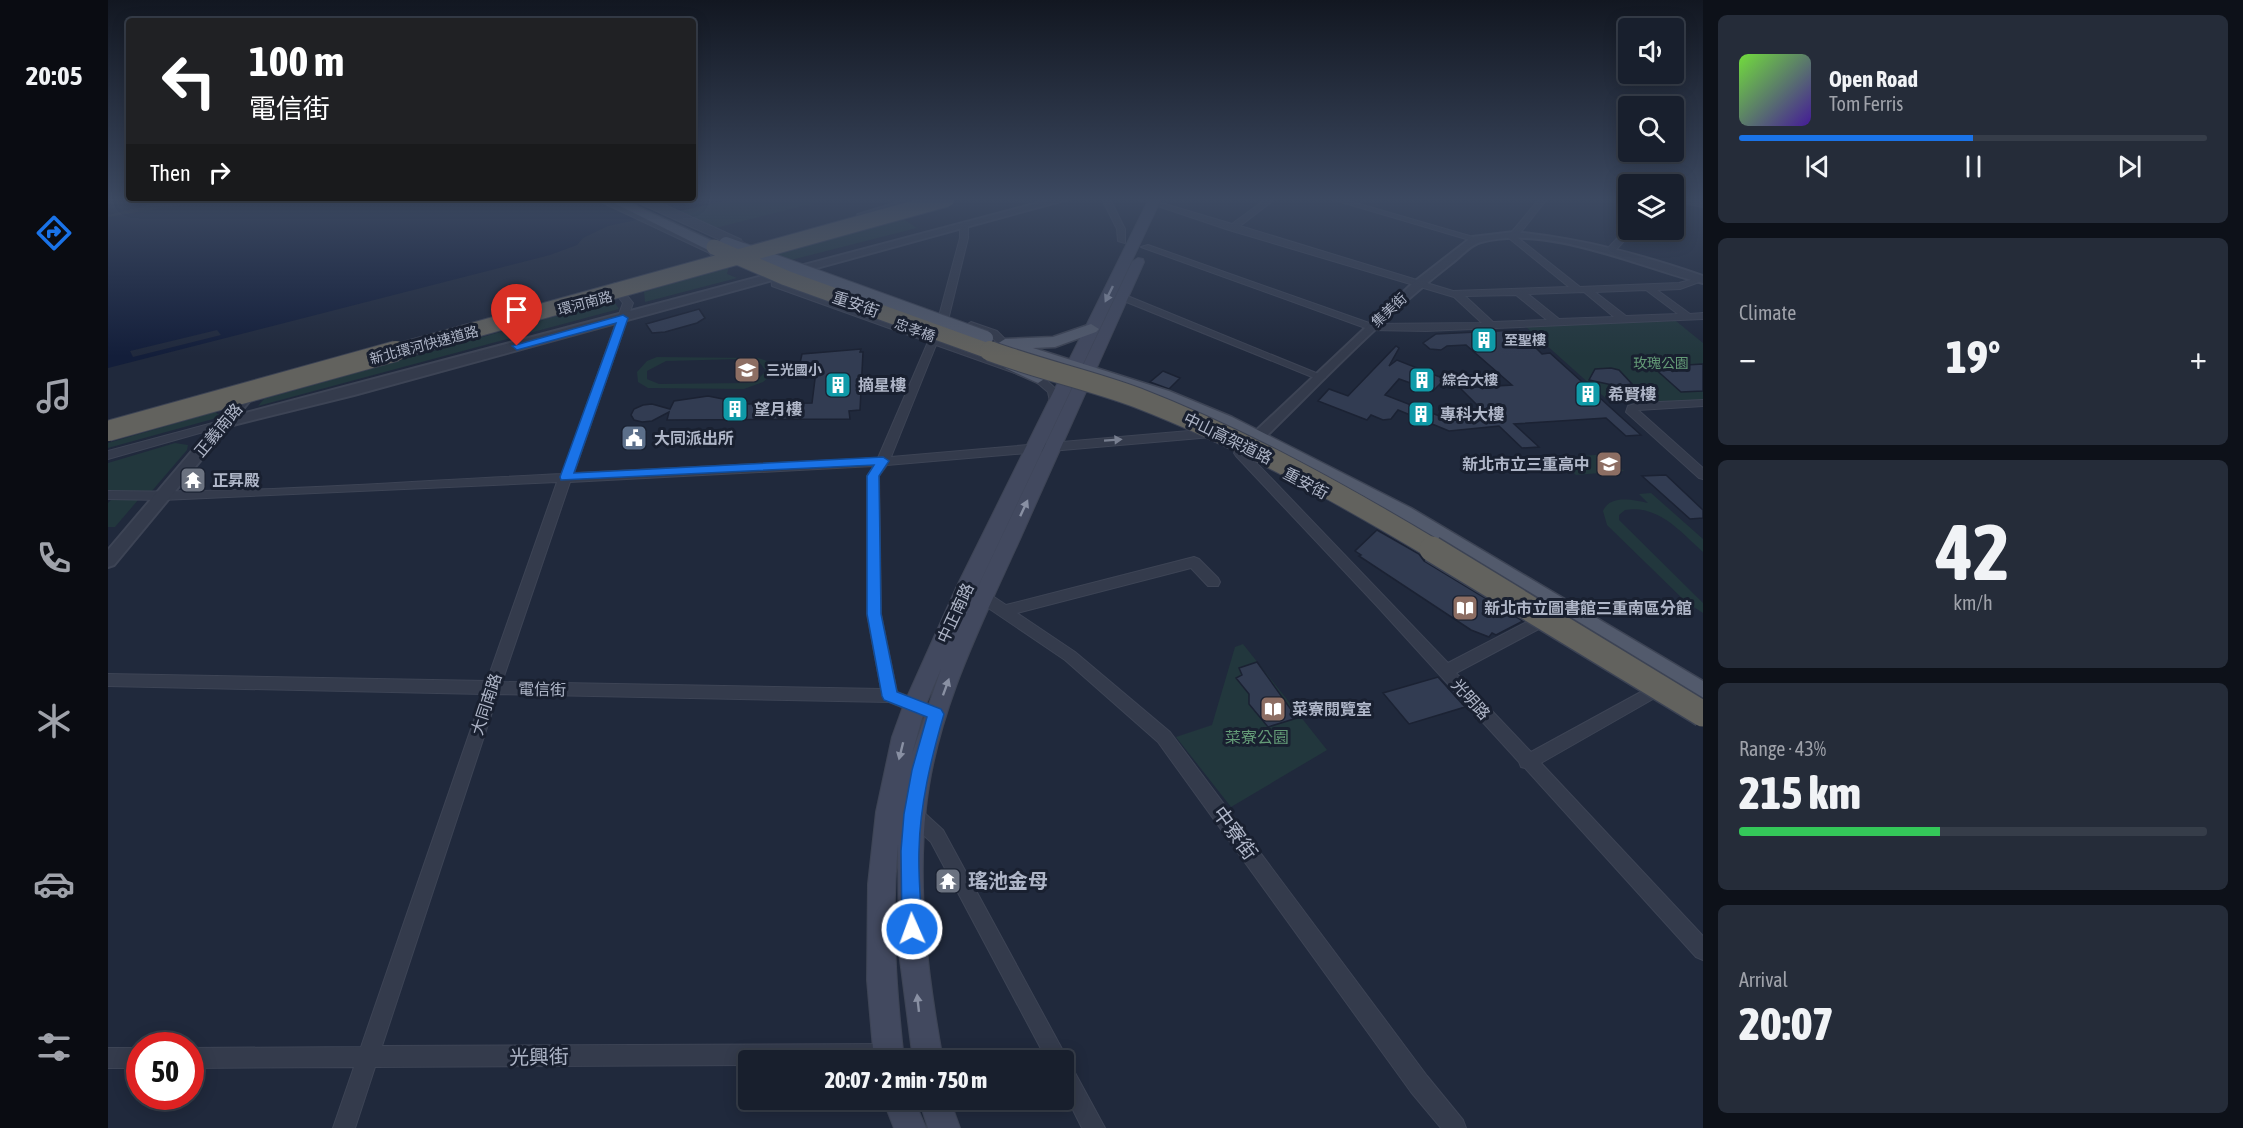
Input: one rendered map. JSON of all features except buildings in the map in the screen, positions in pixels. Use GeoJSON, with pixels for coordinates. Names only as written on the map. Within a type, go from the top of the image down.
{"type":"FeatureCollection","features":[{"type":"Feature","properties":{"kind":"highway","name":"中山高架道路"},"geometry":{"type":"LineString","coordinates":[[729,252],[786,278],[1033,367],[1159,406],[1211,428],[1386,520],[1703,714]]}},
{"type":"Feature","properties":{"kind":"highway","name":"中山高架道路"},"geometry":{"type":"LineString","coordinates":[[730,252],[1024,356],[1151,395],[1209,417],[1397,515],[1703,700]]}},
{"type":"Feature","properties":{"kind":"highway","name":"新北環河快速道路"},"geometry":{"type":"LineString","coordinates":[[108,424],[741,252]]}},
{"type":"Feature","properties":{"kind":"highway","name":"新北環河快速道路"},"geometry":{"type":"LineString","coordinates":[[108,434],[759,252]]}},
{"type":"Feature","properties":{"kind":"main road","name":"忠孝橋"},"geometry":{"type":"LineString","coordinates":[[727,252],[770,279],[1011,365],[1040,370]]}},
{"type":"Feature","properties":{"kind":"main road","name":"忠孝橋"},"geometry":{"type":"LineString","coordinates":[[731,252],[1005,344]]}},
{"type":"Feature","properties":{"kind":"main road","name":"中正南路"},"geometry":{"type":"LineString","coordinates":[[1044,446],[1055,404],[1078,376],[1092,329],[1130,252]]}},
{"type":"Feature","properties":{"kind":"main road","name":"中正南路"},"geometry":{"type":"LineString","coordinates":[[888,1050],[881,980],[883,857],[894,778],[975,591],[1078,376],[1122,297],[1143,252]]}},
{"type":"Feature","properties":{"kind":"main road"},"geometry":{"type":"LineString","coordinates":[[1005,344],[1055,342],[1092,329]]}},
{"type":"Feature","properties":{"kind":"main road","name":"重安街"},"geometry":{"type":"LineString","coordinates":[[1005,344],[1040,370],[1078,376],[1191,405],[1703,721]]}},
{"type":"Feature","properties":{"kind":"main road","name":"重安街"},"geometry":{"type":"LineString","coordinates":[[1078,376],[1212,433],[1250,443],[1404,513],[1703,693]]}},
{"type":"Feature","properties":{"kind":"main road","name":"中正南路"},"geometry":{"type":"LineString","coordinates":[[925,709],[910,851],[913,948],[927,1050]]}},
{"type":"Feature","properties":{"kind":"main road"},"geometry":{"type":"LineString","coordinates":[[899,1110],[902,1128]]}},
{"type":"Feature","properties":{"kind":"main road"},"geometry":{"type":"LineString","coordinates":[[902,1110],[910,1128]]}},
{"type":"Feature","properties":{"kind":"main road"},"geometry":{"type":"LineString","coordinates":[[936,1110],[938,1128]]}},
{"type":"Feature","properties":{"kind":"main road"},"geometry":{"type":"LineString","coordinates":[[938,1110],[944,1128]]}},
{"type":"Feature","properties":{"kind":"street"},"geometry":{"type":"LineString","coordinates":[[108,424],[618,290],[716,252]]}},
{"type":"Feature","properties":{"kind":"street","name":"重安街"},"geometry":{"type":"LineString","coordinates":[[730,252],[789,272],[933,341],[1040,370]]}},
{"type":"Feature","properties":{"kind":"street"},"geometry":{"type":"LineString","coordinates":[[757,252],[789,266],[889,301],[901,308]]}},
{"type":"Feature","properties":{"kind":"street","name":"環河南路"},"geometry":{"type":"LineString","coordinates":[[108,434],[246,397],[618,290],[774,252]]}},
{"type":"Feature","properties":{"kind":"street","name":"環河南路"},"geometry":{"type":"LineString","coordinates":[[224,423],[865,252]]}},
{"type":"Feature","properties":{"kind":"street"},"geometry":{"type":"LineString","coordinates":[[944,316],[961,252]]}},
{"type":"Feature","properties":{"kind":"street"},"geometry":{"type":"LineString","coordinates":[[1158,252],[1371,327],[1490,325],[1703,316]]}},
{"type":"Feature","properties":{"kind":"street"},"geometry":{"type":"LineString","coordinates":[[1311,252],[1457,294],[1648,287],[1689,284],[1701,279]]}},
{"type":"Feature","properties":{"kind":"street","name":"集美街"},"geometry":{"type":"LineString","coordinates":[[1250,443],[1418,284],[1460,252]]}},
{"type":"Feature","properties":{"kind":"street"},"geometry":{"type":"LineString","coordinates":[[1533,252],[1623,319]]}},
{"type":"Feature","properties":{"kind":"street"},"geometry":{"type":"LineString","coordinates":[[1616,252],[1701,279]]}},
{"type":"Feature","properties":{"kind":"street","name":"重安街"},"geometry":{"type":"LineString","coordinates":[[748,259],[754,267],[776,276],[834,292],[944,316],[993,333],[1005,344]]}},
{"type":"Feature","properties":{"kind":"street"},"geometry":{"type":"LineString","coordinates":[[1648,287],[1688,317]]}},
{"type":"Feature","properties":{"kind":"street","name":"大同南路"},"geometry":{"type":"LineString","coordinates":[[344,1128],[492,688],[628,303],[618,290]]}},
{"type":"Feature","properties":{"kind":"street","name":"重安街"},"geometry":{"type":"LineString","coordinates":[[834,292],[1040,370]]}},
{"type":"Feature","properties":{"kind":"street"},"geometry":{"type":"LineString","coordinates":[[1519,292],[1556,322]]}},
{"type":"Feature","properties":{"kind":"street"},"geometry":{"type":"LineString","coordinates":[[1457,294],[1490,325]]}},
{"type":"Feature","properties":{"kind":"street"},"geometry":{"type":"LineString","coordinates":[[1122,297],[1321,377]]}},
{"type":"Feature","properties":{"kind":"street"},"geometry":{"type":"LineString","coordinates":[[890,696],[874,614],[873,476],[883,461],[933,341]]}},
{"type":"Feature","properties":{"kind":"street"},"geometry":{"type":"LineString","coordinates":[[1040,370],[1053,392],[1055,404]]}},
{"type":"Feature","properties":{"kind":"street","name":"正義南路"},"geometry":{"type":"LineString","coordinates":[[108,561],[258,383]]}},
{"type":"Feature","properties":{"kind":"street"},"geometry":{"type":"LineString","coordinates":[[1703,403],[1632,408],[1632,412],[1703,475]]}},
{"type":"Feature","properties":{"kind":"street"},"geometry":{"type":"LineString","coordinates":[[108,455],[224,423]]}},
{"type":"Feature","properties":{"kind":"street"},"geometry":{"type":"LineString","coordinates":[[108,495],[162,496],[883,461],[1212,433]]}},
{"type":"Feature","properties":{"kind":"street","name":"光明路"},"geometry":{"type":"LineString","coordinates":[[1250,443],[1240,453],[1446,671],[1527,762],[1703,950]]}},
{"type":"Feature","properties":{"kind":"street"},"geometry":{"type":"LineString","coordinates":[[1004,611],[1194,562],[1213,582]]}},
{"type":"Feature","properties":{"kind":"street","name":"中寮街"},"geometry":{"type":"LineString","coordinates":[[975,591],[1070,656],[1164,737],[1419,1084],[1455,1128]]}},
{"type":"Feature","properties":{"kind":"street"},"geometry":{"type":"LineString","coordinates":[[1446,671],[1540,620],[1569,611]]}},
{"type":"Feature","properties":{"kind":"street","name":"電信街"},"geometry":{"type":"LineString","coordinates":[[108,680],[890,696],[925,709]]}},
{"type":"Feature","properties":{"kind":"street"},"geometry":{"type":"LineString","coordinates":[[1527,762],[1655,691]]}},
{"type":"Feature","properties":{"kind":"street"},"geometry":{"type":"LineString","coordinates":[[913,814],[937,836],[1053,1050]]}},
{"type":"Feature","properties":{"kind":"street"},"geometry":{"type":"LineString","coordinates":[[108,1058],[126,1058]]}},
{"type":"Feature","properties":{"kind":"street","name":"光興街"},"geometry":{"type":"LineString","coordinates":[[204,1058],[738,1058]]}},
{"type":"Feature","properties":{"kind":"street"},"geometry":{"type":"LineString","coordinates":[[1074,1090],[1094,1128]]}},
{"type":"Feature","properties":{"kind":"green space"},"geometry":{"type":"Polygon","coordinates":[[[775,252],[824,252],[787,261],[766,254],[775,252]]]}},
{"type":"Feature","properties":{"kind":"green space"},"geometry":{"type":"Polygon","coordinates":[[[729,266],[727,274],[737,278],[645,302],[644,292],[729,266]]]}},
{"type":"Feature","properties":{"kind":"green space"},"geometry":{"type":"Polygon","coordinates":[[[613,300],[619,309],[258,406],[264,399],[613,300]]]}},
{"type":"Feature","properties":{"kind":"green space","name":"玫瑰公園"},"geometry":{"type":"Polygon","coordinates":[[[1676,321],[1703,343],[1703,402],[1611,403],[1525,326],[1676,321]]]}},
{"type":"Feature","properties":{"kind":"green space"},"geometry":{"type":"Polygon","coordinates":[[[657,357],[758,358],[772,365],[773,374],[763,382],[744,389],[648,388],[638,382],[637,372],[647,361],[657,357]],[[741,359],[666,361],[647,371],[647,379],[659,384],[747,383],[758,379],[766,371],[760,363],[741,359]]]}},
{"type":"Feature","properties":{"kind":"green space"},"geometry":{"type":"Polygon","coordinates":[[[215,412],[219,415],[213,419],[108,448],[108,443],[215,412]]]}},
{"type":"Feature","properties":{"kind":"green space"},"geometry":{"type":"Polygon","coordinates":[[[175,443],[188,445],[187,450],[151,492],[108,491],[108,463],[175,443]]]}},
{"type":"Feature","properties":{"kind":"green space"},"geometry":{"type":"Polygon","coordinates":[[[1606,454],[1624,471],[1576,475],[1558,458],[1606,454]]]}},
{"type":"Feature","properties":{"kind":"green space"},"geometry":{"type":"Polygon","coordinates":[[[1651,493],[1703,539],[1703,552],[1668,521],[1648,511],[1625,510],[1619,515],[1619,520],[1703,603],[1703,613],[1686,602],[1607,525],[1603,511],[1611,502],[1623,500],[1648,503],[1639,494],[1651,493]]]}},
{"type":"Feature","properties":{"kind":"green space"},"geometry":{"type":"Polygon","coordinates":[[[111,500],[138,500],[115,527],[108,527],[108,503],[111,500]]]}},
{"type":"Feature","properties":{"kind":"green space","name":"菜寮公園"},"geometry":{"type":"Polygon","coordinates":[[[1243,644],[1327,750],[1231,807],[1176,737],[1212,725],[1235,647],[1243,644]]]}},
{"type":"Feature","properties":{"kind":"water"},"geometry":{"type":"Polygon","coordinates":[[[108,252],[559,252],[550,255],[108,368],[108,252]]]}},
{"type":"Feature","properties":{"kind":"pier"},"geometry":{"type":"Polygon","coordinates":[[[217,330],[221,335],[133,357],[130,351],[217,330]]]}},
{"type":"Feature","properties":{"kind":"place","name":"至聖樓"},"geometry":{"type":"Point","coordinates":[1484,340]}},
{"type":"Feature","properties":{"kind":"place","name":"三光國小"},"geometry":{"type":"Point","coordinates":[747,370]}},
{"type":"Feature","properties":{"kind":"place","name":"綜合大樓"},"geometry":{"type":"Point","coordinates":[1422,380]}},
{"type":"Feature","properties":{"kind":"place","name":"摘星樓"},"geometry":{"type":"Point","coordinates":[838,385]}},
{"type":"Feature","properties":{"kind":"place","name":"希賢樓"},"geometry":{"type":"Point","coordinates":[1588,394]}},
{"type":"Feature","properties":{"kind":"place","name":"望月樓"},"geometry":{"type":"Point","coordinates":[735,409]}},
{"type":"Feature","properties":{"kind":"place","name":"專科大樓"},"geometry":{"type":"Point","coordinates":[1421,414]}},
{"type":"Feature","properties":{"kind":"place","name":"大同派出所"},"geometry":{"type":"Point","coordinates":[634,438]}},
{"type":"Feature","properties":{"kind":"place","name":"新北市立三重高中"},"geometry":{"type":"Point","coordinates":[1609,464]}},
{"type":"Feature","properties":{"kind":"place","name":"正昇殿"},"geometry":{"type":"Point","coordinates":[193,480]}},
{"type":"Feature","properties":{"kind":"place","name":"新北市立圖書館三重南區分館"},"geometry":{"type":"Point","coordinates":[1465,608]}},
{"type":"Feature","properties":{"kind":"place","name":"菜寮閱覽室"},"geometry":{"type":"Point","coordinates":[1273,709]}},
{"type":"Feature","properties":{"kind":"place","name":"瑤池金母"},"geometry":{"type":"Point","coordinates":[948,881]}},
{"type":"Feature","properties":{"kind":"route"},"geometry":{"type":"LineString","coordinates":[[517,346],[623,318],[566,477],[883,461],[873,476],[874,614],[890,696],[936,714],[920,770],[913,814],[910,851],[912,929]]}}]}
